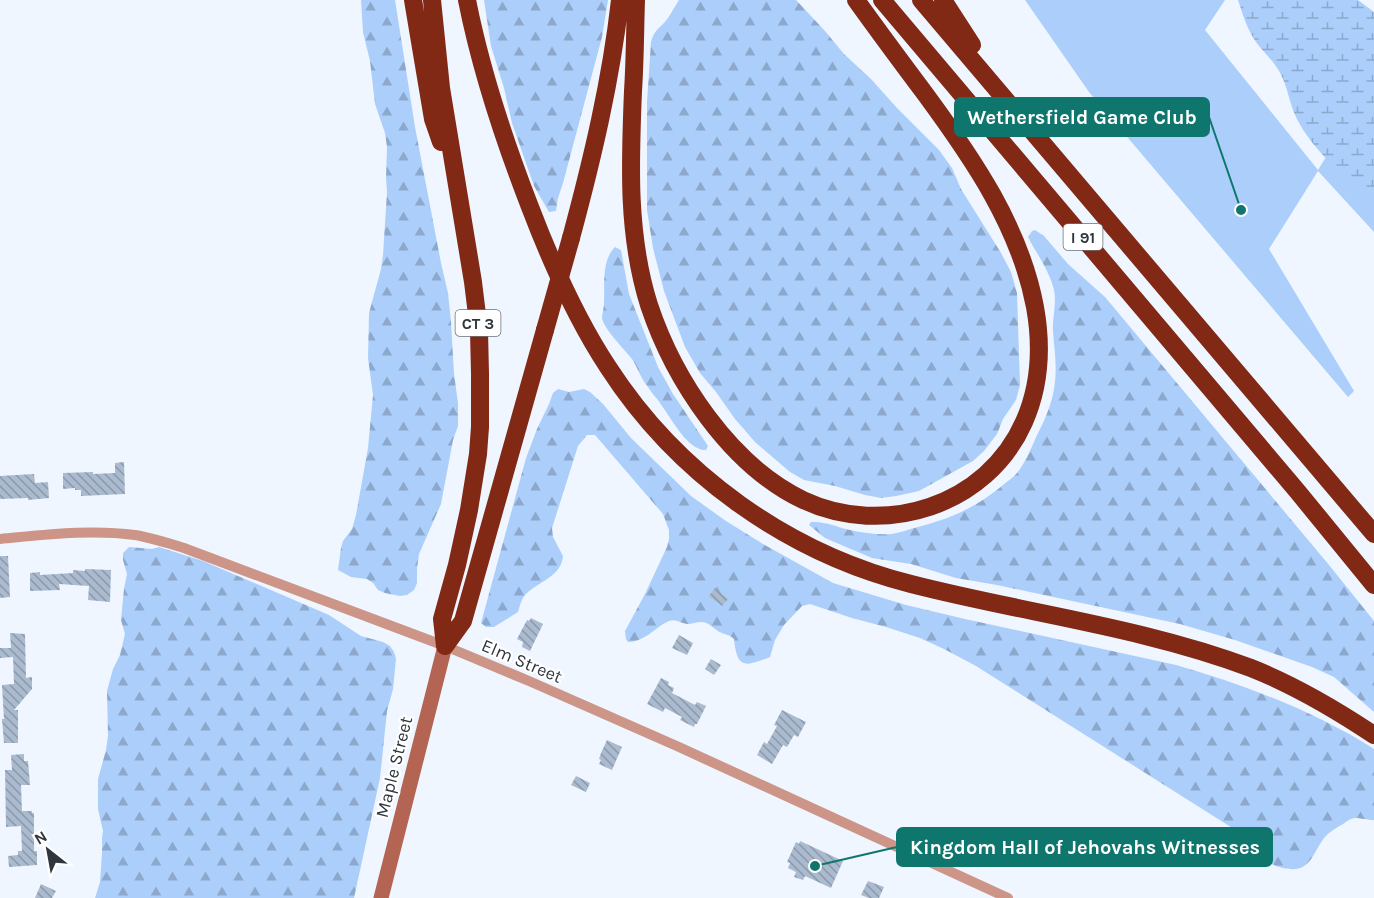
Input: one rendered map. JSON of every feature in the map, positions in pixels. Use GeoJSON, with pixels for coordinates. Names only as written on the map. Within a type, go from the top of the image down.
{"type":"FeatureCollection","features":[{"type":"Feature","properties":{"kind":"highway"},"geometry":{"type":"LineString","coordinates":[[413,0],[435,125],[453,166]]}},
{"type":"Feature","properties":{"kind":"highway","name":"CT 3"},"geometry":{"type":"LineString","coordinates":[[432,0],[437,54],[453,166],[476,301],[480,352],[481,402],[478,454],[470,510],[442,619],[445,646]]}},
{"type":"Feature","properties":{"kind":"highway"},"geometry":{"type":"LineString","coordinates":[[467,0],[482,64],[512,160],[535,219],[581,321],[607,366],[635,404],[673,448],[713,484],[779,530],[812,547],[884,577],[1141,636],[1219,657],[1294,687],[1374,735]]}},
{"type":"Feature","properties":{"kind":"highway","name":"CT 3"},"geometry":{"type":"LineString","coordinates":[[445,646],[463,621],[571,238],[604,102],[614,51],[620,0]]}},
{"type":"Feature","properties":{"kind":"highway"},"geometry":{"type":"LineString","coordinates":[[636,0],[631,154],[634,226],[645,290],[666,347],[686,385],[711,420],[739,453],[762,474],[794,495],[819,506],[851,514],[882,516],[912,513],[945,501],[982,477],[1005,454],[1021,429],[1033,396],[1038,372],[1038,331],[1034,302],[1026,273],[1010,230],[992,193],[961,143],[856,0]]}},
{"type":"Feature","properties":{"kind":"highway","name":"I 91"},"geometry":{"type":"LineString","coordinates":[[882,0],[1374,585]]}},
{"type":"Feature","properties":{"kind":"highway","name":"I 91"},"geometry":{"type":"LineString","coordinates":[[921,0],[1374,534]]}},
{"type":"Feature","properties":{"kind":"highway"},"geometry":{"type":"LineString","coordinates":[[942,0],[968,38],[994,86]]}},
{"type":"Feature","properties":{"kind":"main road","name":"Maple Street"},"geometry":{"type":"LineString","coordinates":[[381,898],[445,646]]}},
{"type":"Feature","properties":{"kind":"street","name":"Elm Street"},"geometry":{"type":"LineString","coordinates":[[0,539],[72,533],[133,535],[195,552],[445,646],[679,747],[1008,898]]}},
{"type":"Feature","properties":{"kind":"green space"},"geometry":{"type":"Polygon","coordinates":[[[361,0],[395,0],[415,127],[448,293],[458,403],[458,426],[453,440],[441,504],[419,554],[417,583],[414,590],[407,595],[400,596],[385,593],[378,590],[367,579],[351,577],[338,570],[343,541],[352,529],[356,515],[368,448],[373,395],[368,358],[369,313],[381,269],[387,192],[387,147],[385,133],[375,104],[370,61],[363,32],[361,0]]]}},
{"type":"Feature","properties":{"kind":"green space"},"geometry":{"type":"Polygon","coordinates":[[[484,0],[608,0],[602,37],[556,211],[549,212],[534,186],[512,123],[491,46],[484,0]]]}},
{"type":"Feature","properties":{"kind":"green space"},"geometry":{"type":"Polygon","coordinates":[[[679,0],[796,0],[844,54],[939,150],[952,168],[961,189],[1011,272],[1017,293],[1020,385],[1016,400],[1003,419],[997,434],[973,461],[919,491],[881,498],[804,480],[790,472],[755,442],[700,373],[685,347],[664,291],[653,248],[647,210],[647,102],[651,42],[654,34],[668,18],[679,0]]]}},
{"type":"Feature","properties":{"kind":"green space"},"geometry":{"type":"Polygon","coordinates":[[[1025,0],[1225,0],[1205,30],[1318,170],[1374,79],[1374,232],[1318,171],[1269,249],[1354,391],[1348,397],[1089,92],[1025,0]]]}},
{"type":"Feature","properties":{"kind":"green space"},"geometry":{"type":"Polygon","coordinates":[[[1238,0],[1358,0],[1374,12],[1374,198],[1331,163],[1303,130],[1294,113],[1282,77],[1253,37],[1238,0]]]}},
{"type":"Feature","properties":{"kind":"green space"},"geometry":{"type":"Polygon","coordinates":[[[1035,230],[1044,236],[1068,264],[1105,297],[1374,621],[1374,712],[1334,677],[1235,640],[1180,624],[956,578],[911,564],[872,558],[825,538],[809,525],[811,522],[816,522],[866,533],[898,533],[963,511],[993,493],[1017,473],[1047,414],[1056,375],[1053,326],[1055,295],[1050,277],[1028,237],[1035,230]]]}},
{"type":"Feature","properties":{"kind":"green space"},"geometry":{"type":"Polygon","coordinates":[[[615,247],[621,250],[629,294],[658,367],[708,446],[706,450],[693,445],[681,433],[646,384],[632,359],[603,322],[606,266],[615,247]]]}},
{"type":"Feature","properties":{"kind":"green space"},"geometry":{"type":"Polygon","coordinates":[[[558,389],[569,392],[584,389],[590,392],[631,438],[691,496],[763,544],[833,583],[906,605],[1176,665],[1278,700],[1351,735],[1374,749],[1374,820],[1353,818],[1335,829],[1324,838],[1304,866],[1292,869],[1277,866],[1263,858],[1245,836],[976,666],[920,638],[810,604],[802,606],[784,625],[775,640],[770,657],[754,663],[748,664],[740,661],[734,639],[704,622],[687,624],[672,620],[643,638],[628,642],[625,631],[667,547],[669,530],[663,514],[595,435],[587,435],[578,446],[552,528],[553,537],[563,556],[558,569],[526,594],[518,612],[494,627],[486,627],[481,623],[526,458],[553,393],[558,389]]]}},
{"type":"Feature","properties":{"kind":"green space"},"geometry":{"type":"Polygon","coordinates":[[[129,547],[152,549],[159,547],[203,561],[329,615],[361,636],[383,642],[394,652],[396,659],[393,689],[387,711],[380,778],[354,898],[95,898],[100,882],[103,831],[98,809],[98,779],[108,736],[107,691],[125,634],[121,620],[127,574],[123,553],[129,547]]]}},
{"type":"Feature","properties":{"kind":"building"},"geometry":{"type":"Polygon","coordinates":[[[124,462],[125,494],[81,496],[81,490],[63,489],[63,473],[115,473],[115,463],[124,462]]]}},
{"type":"Feature","properties":{"kind":"building"},"geometry":{"type":"Polygon","coordinates":[[[34,474],[35,483],[48,482],[49,498],[0,499],[0,476],[34,474]]]}},
{"type":"Feature","properties":{"kind":"building"},"geometry":{"type":"Polygon","coordinates":[[[0,556],[8,556],[10,597],[0,598],[0,556]]]}},
{"type":"Feature","properties":{"kind":"building"},"geometry":{"type":"Polygon","coordinates":[[[85,569],[111,570],[110,602],[88,600],[89,586],[59,584],[60,590],[30,591],[30,573],[40,572],[40,575],[73,573],[73,570],[85,571],[85,569]]]}},
{"type":"Feature","properties":{"kind":"building"},"geometry":{"type":"Polygon","coordinates":[[[715,588],[728,599],[722,606],[709,596],[715,588]]]}},
{"type":"Feature","properties":{"kind":"building"},"geometry":{"type":"Polygon","coordinates":[[[531,618],[543,624],[530,651],[522,647],[523,642],[517,639],[527,620],[531,618]]]}},
{"type":"Feature","properties":{"kind":"building"},"geometry":{"type":"Polygon","coordinates":[[[10,633],[25,634],[26,678],[32,677],[32,689],[14,710],[18,710],[18,743],[4,743],[2,719],[4,719],[2,685],[14,684],[13,657],[0,658],[0,648],[11,648],[10,633]]]}},
{"type":"Feature","properties":{"kind":"building"},"geometry":{"type":"Polygon","coordinates":[[[679,635],[693,643],[687,655],[672,648],[679,635]]]}},
{"type":"Feature","properties":{"kind":"building"},"geometry":{"type":"Polygon","coordinates":[[[711,659],[721,665],[714,675],[705,669],[711,659]]]}},
{"type":"Feature","properties":{"kind":"building"},"geometry":{"type":"Polygon","coordinates":[[[661,678],[674,688],[672,693],[695,705],[697,702],[706,706],[694,727],[680,720],[682,717],[665,708],[663,712],[647,704],[661,678]]]}},
{"type":"Feature","properties":{"kind":"building"},"geometry":{"type":"Polygon","coordinates":[[[782,710],[806,722],[798,737],[794,735],[787,747],[783,745],[772,764],[757,755],[764,742],[767,744],[777,726],[774,725],[782,710]]]}},
{"type":"Feature","properties":{"kind":"building"},"geometry":{"type":"Polygon","coordinates":[[[607,740],[622,747],[612,770],[599,764],[607,740]]]}},
{"type":"Feature","properties":{"kind":"building"},"geometry":{"type":"Polygon","coordinates":[[[24,754],[24,761],[28,761],[30,785],[21,785],[22,811],[34,813],[34,851],[37,851],[37,865],[9,867],[8,856],[18,855],[18,851],[22,851],[21,826],[6,827],[5,770],[12,770],[11,755],[24,754]]]}},
{"type":"Feature","properties":{"kind":"building"},"geometry":{"type":"Polygon","coordinates":[[[576,776],[590,783],[586,792],[571,785],[576,776]]]}},
{"type":"Feature","properties":{"kind":"building"},"geometry":{"type":"Polygon","coordinates":[[[800,841],[843,861],[831,888],[805,876],[803,880],[794,877],[796,872],[788,868],[790,863],[787,862],[796,842],[799,844],[800,841]]]}},
{"type":"Feature","properties":{"kind":"building"},"geometry":{"type":"Polygon","coordinates":[[[868,881],[884,887],[879,898],[861,895],[868,881]]]}},
{"type":"Feature","properties":{"kind":"building"},"geometry":{"type":"Polygon","coordinates":[[[41,884],[56,891],[52,898],[35,898],[41,884]]]}},
{"type":"Feature","properties":{"kind":"place","name":"Wethersfield Game Club"},"geometry":{"type":"Point","coordinates":[1241,210]}},
{"type":"Feature","properties":{"kind":"place","name":"Kingdom Hall of Jehovahs Witnesses"},"geometry":{"type":"Point","coordinates":[815,866]}}]}
